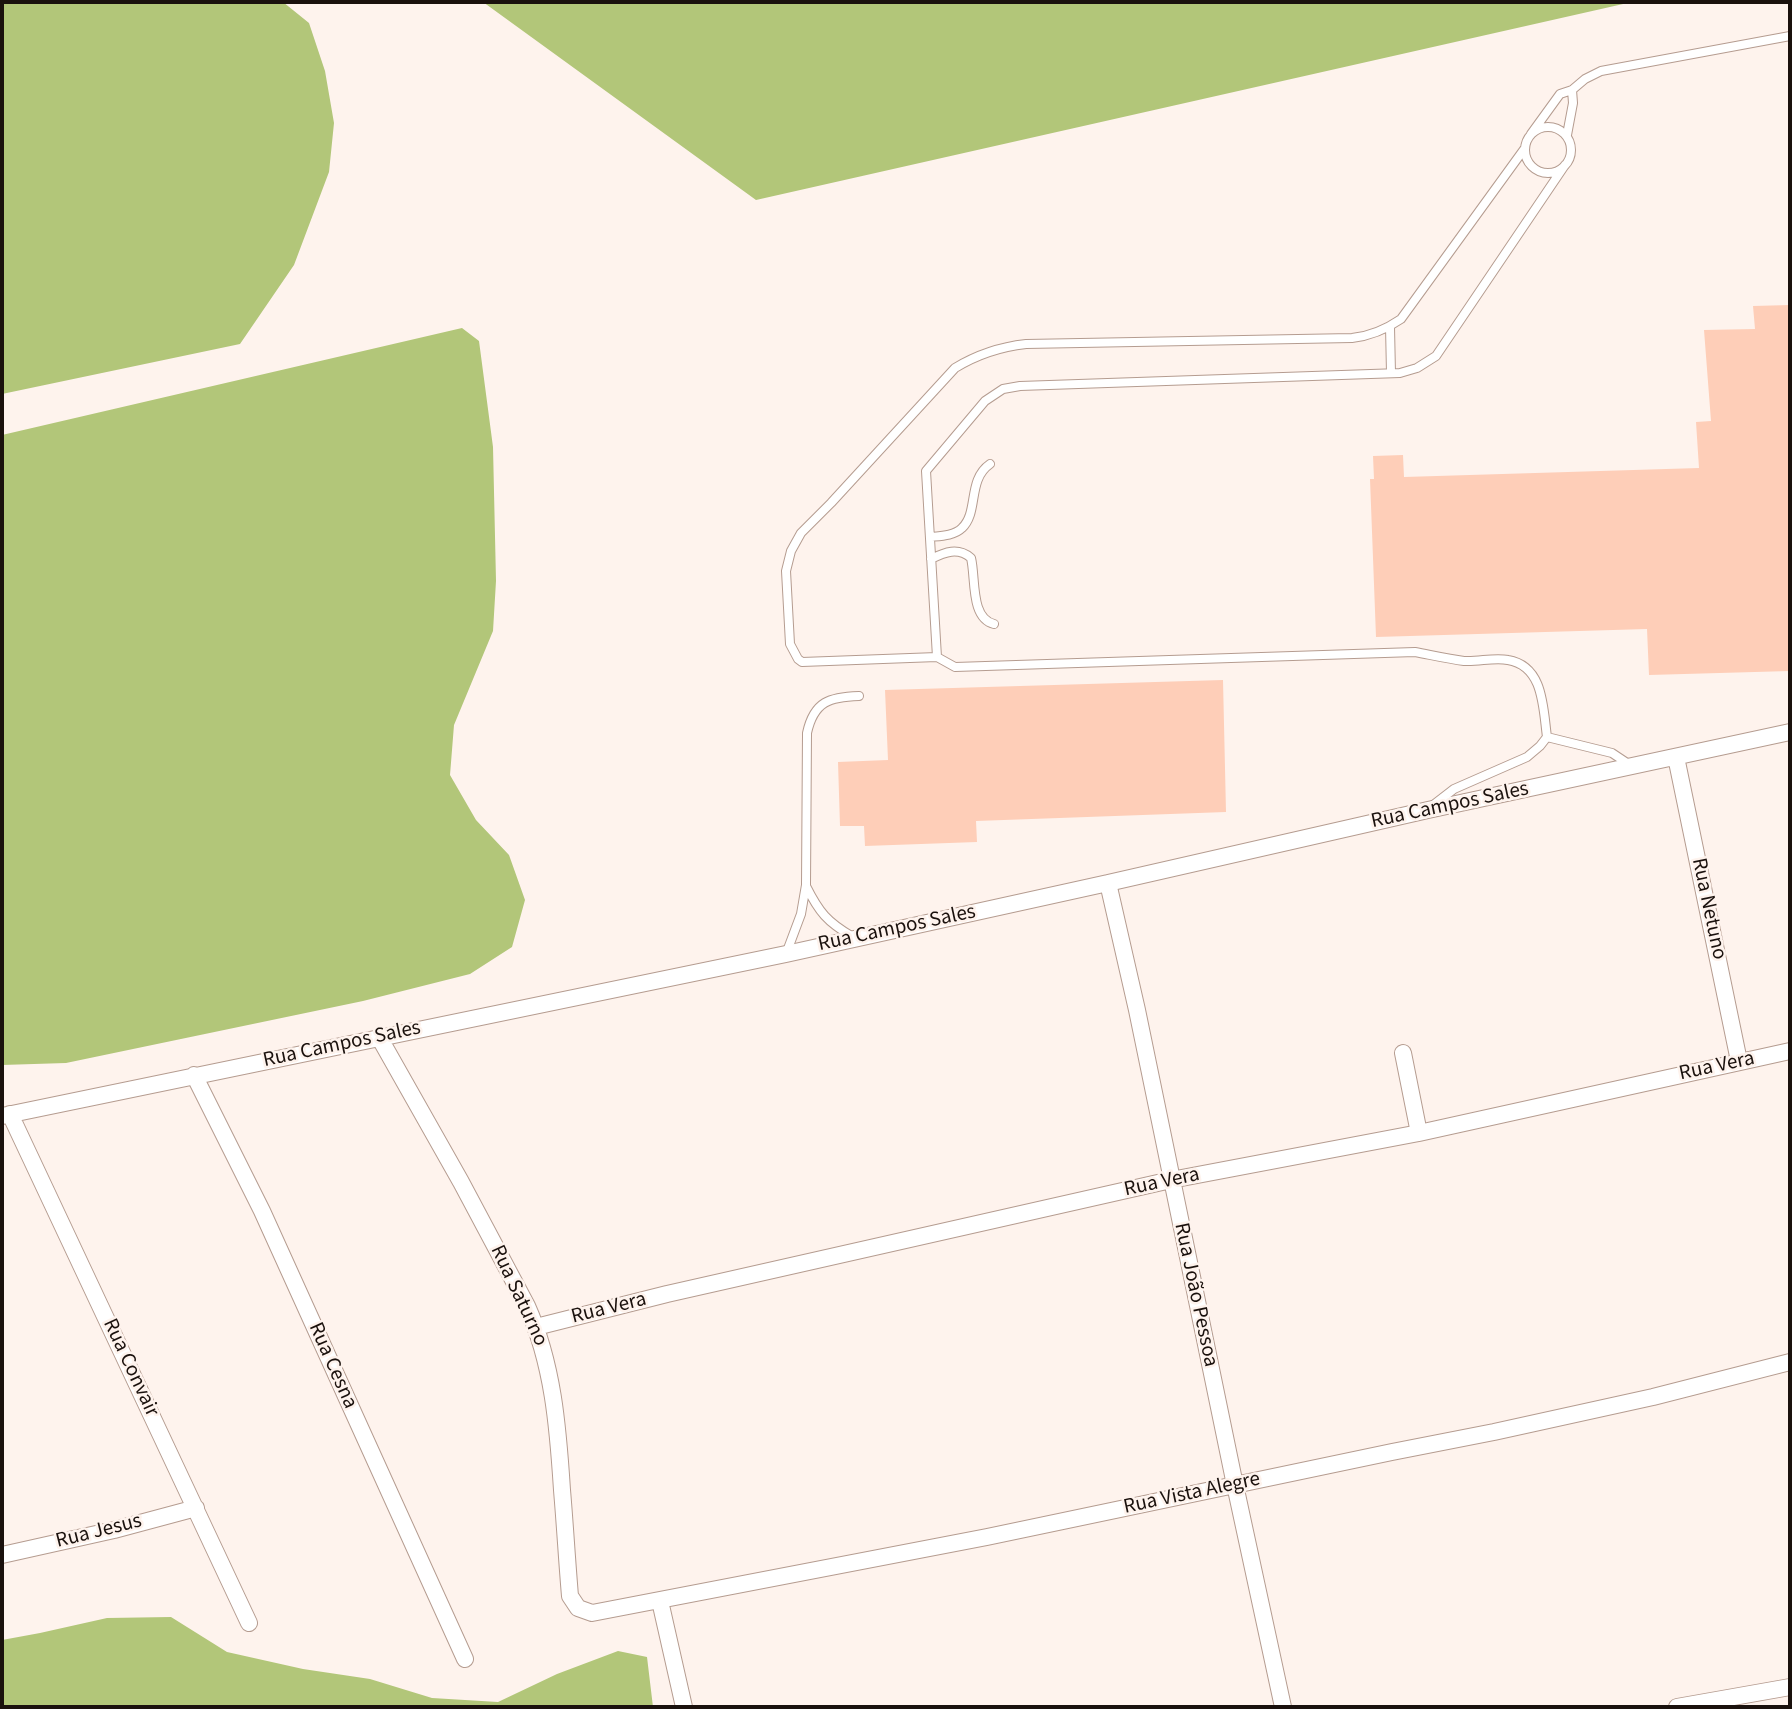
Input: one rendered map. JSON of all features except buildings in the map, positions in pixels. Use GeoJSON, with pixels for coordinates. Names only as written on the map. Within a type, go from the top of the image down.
{"type":"FeatureCollection","features":[{"type":"Feature","properties":{"kind":"street","name":"Rua Campos Sales"},"geometry":{"type":"LineString","coordinates":[[6,1115],[786,954],[1790,732]]}},
{"type":"Feature","properties":{"kind":"street","name":"Rua Netuno"},"geometry":{"type":"LineString","coordinates":[[1676,757],[1739,1061]]}},
{"type":"Feature","properties":{"kind":"street","name":"Rua João Pessoa"},"geometry":{"type":"LineString","coordinates":[[1108,883],[1283,1707]]}},
{"type":"Feature","properties":{"kind":"street","name":"Rua Saturno"},"geometry":{"type":"LineString","coordinates":[[379,1037],[461,1182],[536,1327],[547,1362],[558,1432],[570,1596],[578,1608],[592,1613]]}},
{"type":"Feature","properties":{"kind":"street","name":"Rua Vera"},"geometry":{"type":"LineString","coordinates":[[536,1327],[680,1291],[1171,1180],[1419,1133],[1790,1051]]}},
{"type":"Feature","properties":{"kind":"street"},"geometry":{"type":"LineString","coordinates":[[1403,1053],[1419,1133]]}},
{"type":"Feature","properties":{"kind":"street","name":"Rua Cesna"},"geometry":{"type":"LineString","coordinates":[[194,1075],[262,1211],[465,1659]]}},
{"type":"Feature","properties":{"kind":"street","name":"Rua Convair"},"geometry":{"type":"LineString","coordinates":[[6,1115],[249,1623]]}},
{"type":"Feature","properties":{"kind":"street","name":"Rua Vista Alegre"},"geometry":{"type":"LineString","coordinates":[[592,1613],[988,1536],[1581,1414],[1790,1362]]}},
{"type":"Feature","properties":{"kind":"street","name":"Rua Jesus"},"geometry":{"type":"LineString","coordinates":[[3,1553],[114,1530],[196,1508]]}},
{"type":"Feature","properties":{"kind":"street"},"geometry":{"type":"LineString","coordinates":[[660,1601],[684,1707]]}},
{"type":"Feature","properties":{"kind":"street"},"geometry":{"type":"LineString","coordinates":[[1677,1707],[1790,1687]]}},
{"type":"Feature","properties":{"kind":"lane"},"geometry":{"type":"LineString","coordinates":[[1565,166],[1551,173],[1535,169],[1529,163],[1525,148],[1527,140],[1560,94],[1572,90],[1585,79],[1601,71],[1790,36]]}},
{"type":"Feature","properties":{"kind":"lane"},"geometry":{"type":"LineString","coordinates":[[1566,135],[1573,103],[1572,90]]}},
{"type":"Feature","properties":{"kind":"lane"},"geometry":{"type":"LineString","coordinates":[[937,657],[926,471],[985,401],[1003,389],[1020,386],[1400,373],[1417,368],[1436,356],[1569,159],[1570,143],[1561,130],[1545,127],[1531,134]]}},
{"type":"Feature","properties":{"kind":"lane"},"geometry":{"type":"LineString","coordinates":[[1428,810],[1454,789],[1527,757],[1547,737],[1540,689],[1525,667],[1508,660],[1466,661],[1415,652],[955,667],[937,657],[802,662],[790,644],[786,571],[791,551],[801,533],[955,368],[988,351],[1026,344],[1365,337],[1390,327],[1401,319],[1525,148]]}},
{"type":"Feature","properties":{"kind":"lane"},"geometry":{"type":"LineString","coordinates":[[1390,327],[1391,373]]}},
{"type":"Feature","properties":{"kind":"lane"},"geometry":{"type":"LineString","coordinates":[[930,537],[953,534],[961,530],[969,515],[978,477],[990,464]]}},
{"type":"Feature","properties":{"kind":"lane"},"geometry":{"type":"LineString","coordinates":[[931,559],[953,551],[960,551],[971,558],[979,613],[989,623],[994,624]]}},
{"type":"Feature","properties":{"kind":"lane"},"geometry":{"type":"LineString","coordinates":[[786,954],[801,914],[806,885],[809,725],[817,710],[829,700],[859,696]]}},
{"type":"Feature","properties":{"kind":"lane"},"geometry":{"type":"LineString","coordinates":[[1547,737],[1612,753],[1632,767]]}},
{"type":"Feature","properties":{"kind":"lane"},"geometry":{"type":"LineString","coordinates":[[806,885],[825,917],[855,939]]}},
{"type":"Feature","properties":{"kind":"green space"},"geometry":{"type":"Polygon","coordinates":[[[2,2],[283,2],[309,23],[325,71],[334,123],[329,172],[294,265],[240,344],[2,394],[2,2]]]}},
{"type":"Feature","properties":{"kind":"green space"},"geometry":{"type":"Polygon","coordinates":[[[483,2],[1632,2],[756,200],[483,2]]]}},
{"type":"Feature","properties":{"kind":"green space"},"geometry":{"type":"Polygon","coordinates":[[[462,328],[479,341],[493,447],[496,581],[493,631],[454,725],[450,775],[476,820],[509,855],[525,900],[512,947],[470,974],[363,1001],[66,1063],[2,1065],[2,435],[462,328]]]}},
{"type":"Feature","properties":{"kind":"green space"},"geometry":{"type":"Polygon","coordinates":[[[171,1617],[227,1652],[303,1669],[370,1679],[432,1698],[498,1702],[557,1674],[618,1651],[647,1657],[653,1707],[2,1707],[2,1640],[107,1618],[171,1617]]]}}]}
